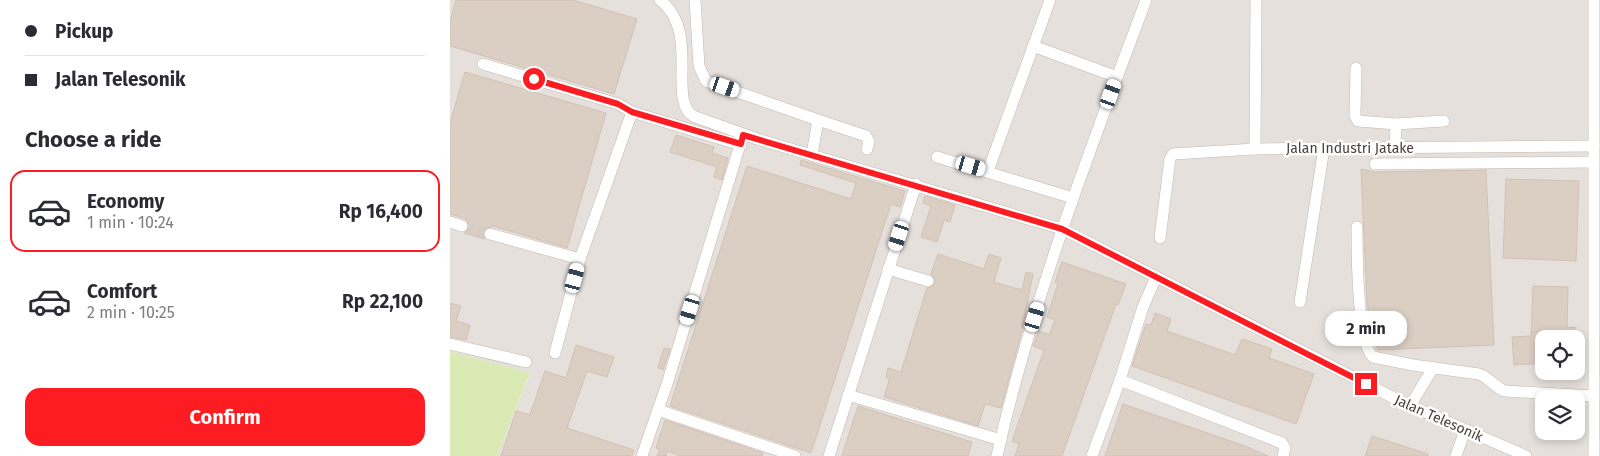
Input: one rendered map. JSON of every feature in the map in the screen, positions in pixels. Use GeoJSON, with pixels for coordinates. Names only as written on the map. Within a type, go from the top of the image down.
{"type":"FeatureCollection","features":[{"type":"Feature","properties":{"kind":"street","name":"Jalan Telesonik"},"geometry":{"type":"LineString","coordinates":[[660,0],[669,7],[677,20],[682,36],[683,101],[689,113],[742,140],[812,154],[1062,229],[1410,406],[1526,456]]}},
{"type":"Feature","properties":{"kind":"street"},"geometry":{"type":"LineString","coordinates":[[695,0],[698,66],[706,81],[866,136],[869,142],[867,149]]}},
{"type":"Feature","properties":{"kind":"street"},"geometry":{"type":"LineString","coordinates":[[988,171],[1050,0]]}},
{"type":"Feature","properties":{"kind":"street"},"geometry":{"type":"LineString","coordinates":[[997,456],[1024,352],[1062,229],[1146,0]]}},
{"type":"Feature","properties":{"kind":"street"},"geometry":{"type":"LineString","coordinates":[[1255,149],[1256,0]]}},
{"type":"Feature","properties":{"kind":"street"},"geometry":{"type":"LineString","coordinates":[[1594,0],[1597,15],[1594,146],[1596,284],[1593,396],[1594,456]]}},
{"type":"Feature","properties":{"kind":"street"},"geometry":{"type":"LineString","coordinates":[[1033,46],[1117,76]]}},
{"type":"Feature","properties":{"kind":"street"},"geometry":{"type":"LineString","coordinates":[[483,64],[618,104],[632,112],[742,140],[642,456]]}},
{"type":"Feature","properties":{"kind":"street"},"geometry":{"type":"LineString","coordinates":[[1356,68],[1355,116],[1358,121],[1396,124],[1444,121]]}},
{"type":"Feature","properties":{"kind":"street"},"geometry":{"type":"LineString","coordinates":[[555,353],[580,259],[632,112]]}},
{"type":"Feature","properties":{"kind":"street"},"geometry":{"type":"LineString","coordinates":[[812,154],[818,120]]}},
{"type":"Feature","properties":{"kind":"street"},"geometry":{"type":"LineString","coordinates":[[1395,148],[1396,124]]}},
{"type":"Feature","properties":{"kind":"street","name":"Jalan Industri Jatake"},"geometry":{"type":"LineString","coordinates":[[1160,238],[1170,159],[1173,154],[1255,149],[1594,146]]}},
{"type":"Feature","properties":{"kind":"street"},"geometry":{"type":"LineString","coordinates":[[1300,302],[1324,148]]}},
{"type":"Feature","properties":{"kind":"street"},"geometry":{"type":"LineString","coordinates":[[937,157],[1073,198]]}},
{"type":"Feature","properties":{"kind":"street"},"geometry":{"type":"LineString","coordinates":[[1375,164],[1594,162]]}},
{"type":"Feature","properties":{"kind":"street"},"geometry":{"type":"LineString","coordinates":[[829,456],[916,184]]}},
{"type":"Feature","properties":{"kind":"street"},"geometry":{"type":"LineString","coordinates":[[450,222],[462,226]]}},
{"type":"Feature","properties":{"kind":"street"},"geometry":{"type":"LineString","coordinates":[[1357,227],[1359,302],[1368,353],[1379,358],[1479,374],[1487,377],[1497,388],[1505,391],[1593,396]]}},
{"type":"Feature","properties":{"kind":"street"},"geometry":{"type":"LineString","coordinates":[[490,234],[580,259]]}},
{"type":"Feature","properties":{"kind":"street"},"geometry":{"type":"LineString","coordinates":[[888,269],[928,281]]}},
{"type":"Feature","properties":{"kind":"street"},"geometry":{"type":"LineString","coordinates":[[1092,456],[1120,380],[1143,306],[1156,277]]}},
{"type":"Feature","properties":{"kind":"street"},"geometry":{"type":"LineString","coordinates":[[450,344],[526,362]]}},
{"type":"Feature","properties":{"kind":"street"},"geometry":{"type":"LineString","coordinates":[[1410,406],[1433,368]]}},
{"type":"Feature","properties":{"kind":"street"},"geometry":{"type":"LineString","coordinates":[[1120,380],[1282,443],[1285,448],[1283,456]]}},
{"type":"Feature","properties":{"kind":"street"},"geometry":{"type":"LineString","coordinates":[[848,395],[1001,440]]}},
{"type":"Feature","properties":{"kind":"street"},"geometry":{"type":"LineString","coordinates":[[658,410],[795,456]]}},
{"type":"Feature","properties":{"kind":"street"},"geometry":{"type":"LineString","coordinates":[[1456,456],[1465,430]]}},
{"type":"Feature","properties":{"kind":"shaded area"},"geometry":{"type":"Polygon","coordinates":[[[450,0],[1600,0],[1600,456],[497,456],[530,374],[450,352],[450,0]]]}},
{"type":"Feature","properties":{"kind":"green space"},"geometry":{"type":"Polygon","coordinates":[[[450,352],[530,373],[497,456],[450,456],[450,352]]]}},
{"type":"Feature","properties":{"kind":"building"},"geometry":{"type":"Polygon","coordinates":[[[456,0],[573,0],[637,19],[614,94],[450,46],[450,22],[456,0]]]}},
{"type":"Feature","properties":{"kind":"building"},"geometry":{"type":"Polygon","coordinates":[[[465,72],[606,113],[567,248],[493,226],[484,229],[484,239],[464,233],[469,228],[468,221],[450,214],[450,123],[465,72]]]}},
{"type":"Feature","properties":{"kind":"building"},"geometry":{"type":"Polygon","coordinates":[[[676,135],[714,147],[712,153],[728,158],[722,180],[714,177],[717,167],[670,152],[676,135]]]}},
{"type":"Feature","properties":{"kind":"building"},"geometry":{"type":"Polygon","coordinates":[[[801,160],[905,191],[900,207],[891,204],[811,453],[670,406],[747,166],[851,199],[856,183],[800,165],[801,160]]]}},
{"type":"Feature","properties":{"kind":"building"},"geometry":{"type":"Polygon","coordinates":[[[1361,169],[1375,172],[1486,170],[1494,345],[1378,350],[1371,333],[1367,301],[1361,169]]]}},
{"type":"Feature","properties":{"kind":"building"},"geometry":{"type":"Polygon","coordinates":[[[1506,179],[1579,181],[1576,261],[1503,258],[1506,179]]]}},
{"type":"Feature","properties":{"kind":"building"},"geometry":{"type":"Polygon","coordinates":[[[925,196],[955,205],[950,222],[944,220],[937,242],[921,237],[931,206],[923,203],[925,196]]]}},
{"type":"Feature","properties":{"kind":"building"},"geometry":{"type":"Polygon","coordinates":[[[938,254],[984,269],[989,254],[1001,258],[994,282],[1022,290],[1026,272],[1033,274],[1021,334],[1001,408],[985,404],[978,426],[884,397],[890,378],[886,377],[888,368],[901,372],[927,288],[935,284],[935,279],[931,274],[938,254]]]}},
{"type":"Feature","properties":{"kind":"building"},"geometry":{"type":"Polygon","coordinates":[[[1062,262],[1126,284],[1118,305],[1116,304],[1062,456],[1015,456],[1019,444],[1012,441],[1044,350],[1033,346],[1039,331],[1049,335],[1055,320],[1047,317],[1058,283],[1055,282],[1062,262]]]}},
{"type":"Feature","properties":{"kind":"building"},"geometry":{"type":"Polygon","coordinates":[[[1533,286],[1568,287],[1567,328],[1575,327],[1575,330],[1535,330],[1535,364],[1514,365],[1512,337],[1531,336],[1533,286]]]}},
{"type":"Feature","properties":{"kind":"building"},"geometry":{"type":"Polygon","coordinates":[[[450,303],[461,306],[456,321],[470,325],[466,340],[450,337],[450,303]]]}},
{"type":"Feature","properties":{"kind":"building"},"geometry":{"type":"Polygon","coordinates":[[[1155,313],[1171,319],[1167,331],[1235,355],[1242,339],[1272,349],[1269,358],[1314,374],[1296,424],[1132,366],[1146,324],[1151,325],[1155,313]]]}},
{"type":"Feature","properties":{"kind":"building"},"geometry":{"type":"Polygon","coordinates":[[[576,345],[614,357],[607,377],[587,371],[567,428],[634,450],[632,456],[501,456],[516,411],[530,415],[545,371],[566,378],[576,345]]]}},
{"type":"Feature","properties":{"kind":"building"},"geometry":{"type":"Polygon","coordinates":[[[664,348],[670,349],[663,370],[658,368],[664,348]]]}},
{"type":"Feature","properties":{"kind":"building"},"geometry":{"type":"Polygon","coordinates":[[[1123,404],[1245,446],[1268,456],[1105,456],[1123,404]]]}},
{"type":"Feature","properties":{"kind":"building"},"geometry":{"type":"Polygon","coordinates":[[[858,406],[972,442],[968,456],[842,456],[858,406]]]}},
{"type":"Feature","properties":{"kind":"building"},"geometry":{"type":"Polygon","coordinates":[[[665,420],[763,453],[762,456],[681,456],[667,451],[666,456],[657,456],[660,449],[656,448],[665,420]]]}},
{"type":"Feature","properties":{"kind":"building"},"geometry":{"type":"Polygon","coordinates":[[[1372,436],[1428,454],[1428,456],[1365,456],[1372,436]]]}},
{"type":"Feature","properties":{"kind":"tunnel"},"geometry":{"type":"LineString","coordinates":[[462,226],[490,234]]}},
{"type":"Feature","properties":{"kind":"route"},"geometry":{"type":"LineString","coordinates":[[534,79],[618,104],[632,112],[716,138],[741,144],[743,135],[916,184],[1008,214],[1062,229],[1099,246],[1366,384]]}}]}
